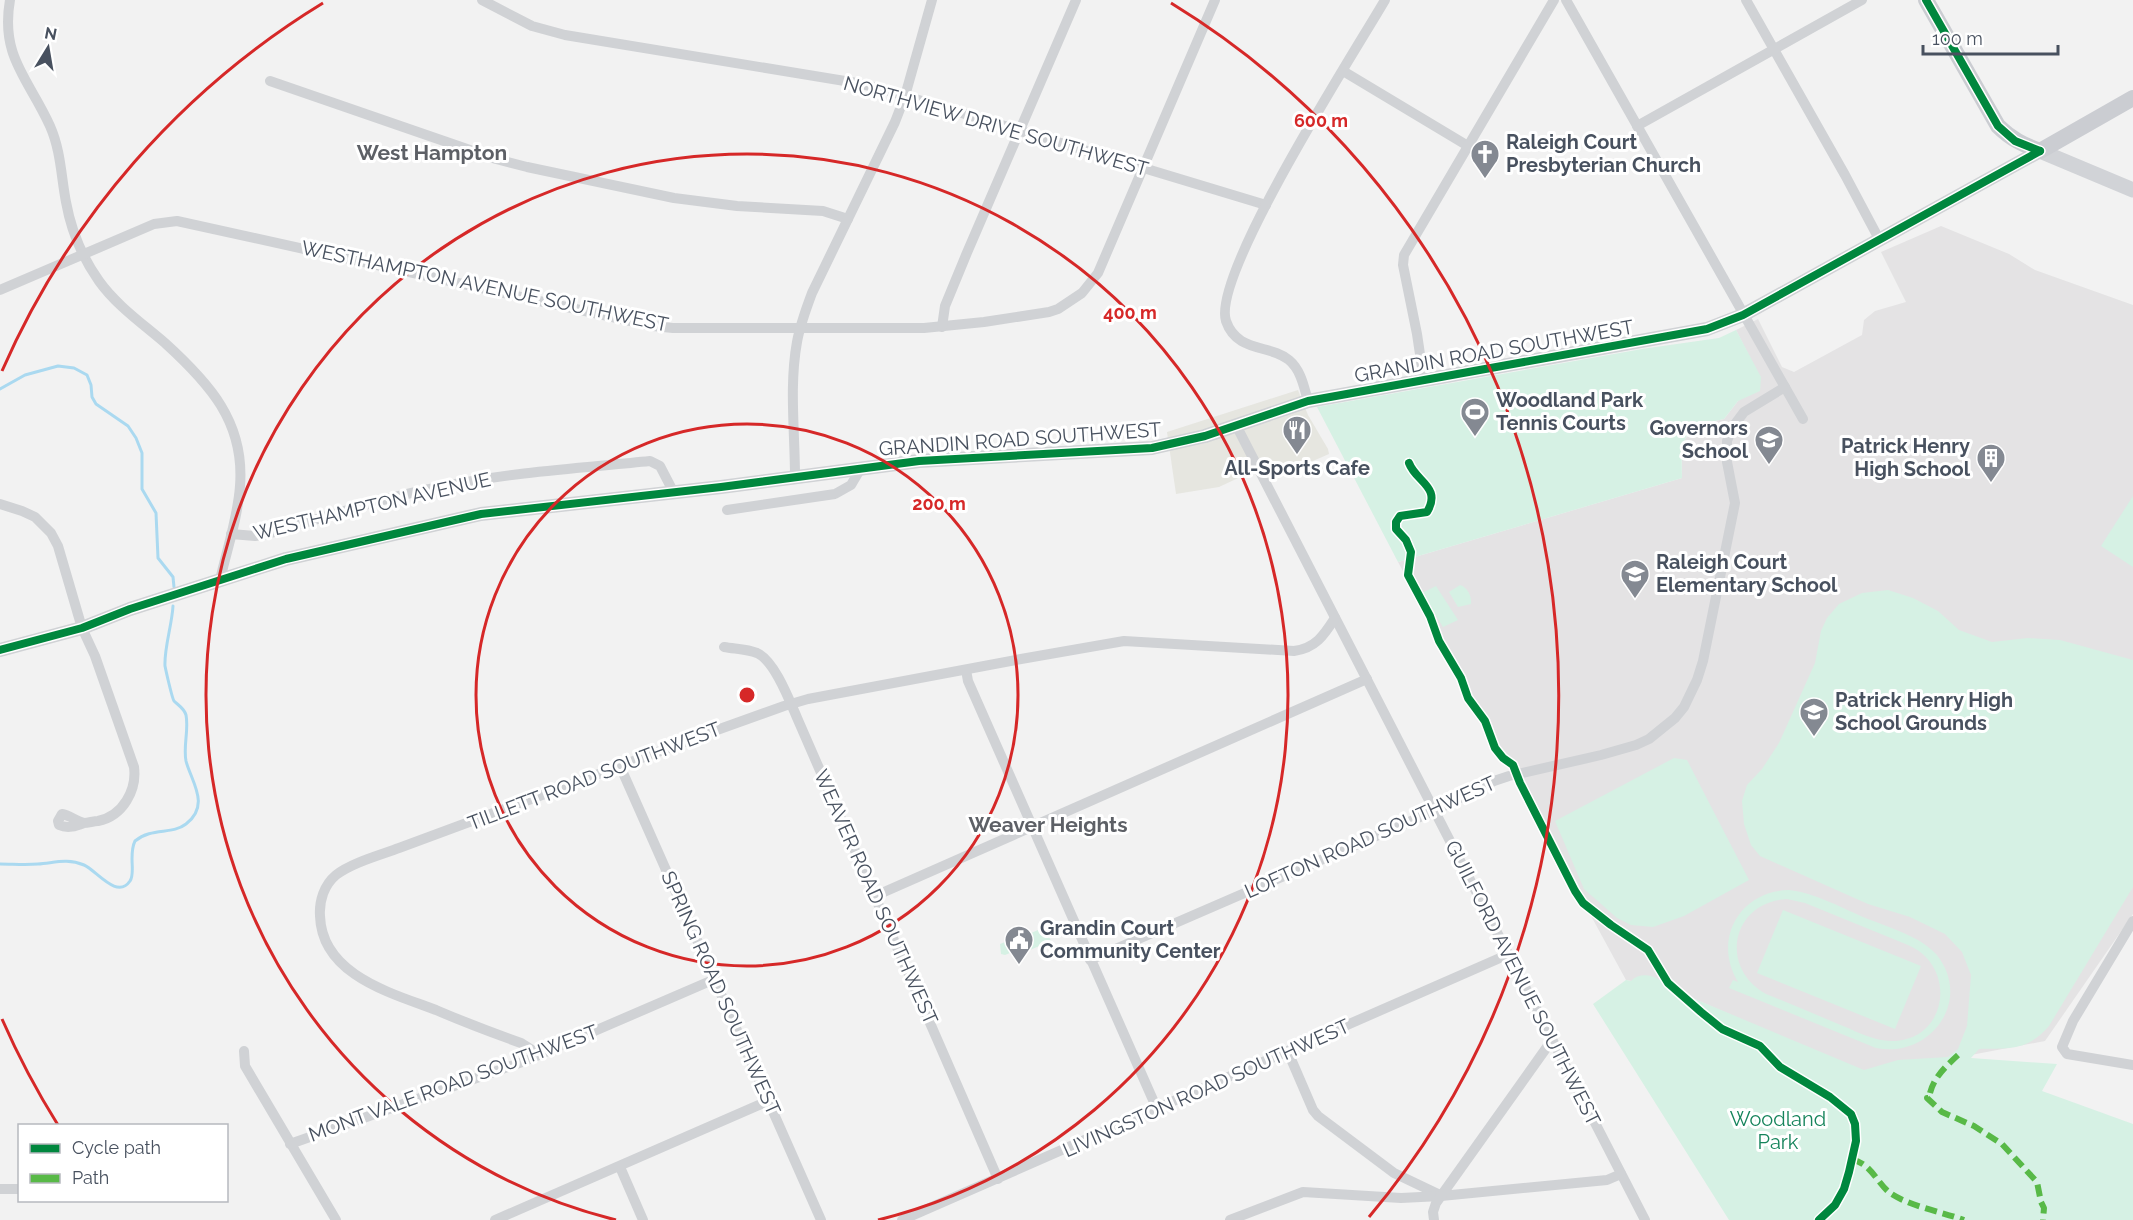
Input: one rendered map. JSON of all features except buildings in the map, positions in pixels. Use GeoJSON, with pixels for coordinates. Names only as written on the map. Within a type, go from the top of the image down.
{"type":"FeatureCollection","features":[{"type":"Feature","properties":{"kind":"main road"},"geometry":{"type":"LineString","coordinates":[[1926,0],[1998,126],[2015,141],[2133,190]]}},
{"type":"Feature","properties":{"kind":"main road","name":"GRANDIN ROAD SOUTHWEST"},"geometry":{"type":"LineString","coordinates":[[2040,151],[2133,98]]}},
{"type":"Feature","properties":{"kind":"street"},"geometry":{"type":"LineString","coordinates":[[10,0],[7,29],[11,55],[52,132],[61,165],[70,222],[83,254],[108,292],[198,373],[226,414],[234,434],[240,469],[238,503],[220,580]]}},
{"type":"Feature","properties":{"kind":"street","name":"NORTHVIEW DRIVE SOUTHWEST"},"geometry":{"type":"LineString","coordinates":[[482,0],[532,26],[565,35],[856,83],[1266,205]]}},
{"type":"Feature","properties":{"kind":"street"},"geometry":{"type":"LineString","coordinates":[[795,477],[794,366],[800,328],[812,293],[895,122],[905,96],[932,0]]}},
{"type":"Feature","properties":{"kind":"street"},"geometry":{"type":"LineString","coordinates":[[942,327],[945,306],[1076,0]]}},
{"type":"Feature","properties":{"kind":"street","name":"WESTHAMPTON AVENUE SOUTHWEST"},"geometry":{"type":"LineString","coordinates":[[0,290],[154,224],[177,221],[653,326],[674,328],[942,327],[1058,309],[1082,293],[1093,282],[1215,0]]}},
{"type":"Feature","properties":{"kind":"street"},"geometry":{"type":"LineString","coordinates":[[1308,401],[1302,378],[1290,361],[1283,356],[1258,349],[1238,338],[1227,324],[1226,299],[1234,275],[1266,205],[1385,0]]}},
{"type":"Feature","properties":{"kind":"street"},"geometry":{"type":"LineString","coordinates":[[1424,381],[1403,260],[1554,0]]}},
{"type":"Feature","properties":{"kind":"street"},"geometry":{"type":"LineString","coordinates":[[1566,0],[1803,419]]}},
{"type":"Feature","properties":{"kind":"street"},"geometry":{"type":"LineString","coordinates":[[1746,0],[1879,239]]}},
{"type":"Feature","properties":{"kind":"street"},"geometry":{"type":"LineString","coordinates":[[1636,126],[1863,0]]}},
{"type":"Feature","properties":{"kind":"street"},"geometry":{"type":"LineString","coordinates":[[1343,71],[1468,146]]}},
{"type":"Feature","properties":{"kind":"street"},"geometry":{"type":"LineString","coordinates":[[270,81],[496,159],[527,167],[674,198],[728,206],[823,211],[848,219]]}},
{"type":"Feature","properties":{"kind":"street","name":"GRANDIN ROAD SOUTHWEST"},"geometry":{"type":"LineString","coordinates":[[0,650],[82,628],[130,609],[286,559],[471,515],[674,493],[938,459],[1152,448],[1205,436],[1308,401],[1707,329],[1743,315],[2040,151]]}},
{"type":"Feature","properties":{"kind":"street","name":"LOFTON ROAD SOUTHWEST"},"geometry":{"type":"LineString","coordinates":[[1090,960],[1434,810],[1503,777],[1636,745],[1661,731],[1679,713],[1689,698],[1703,661],[1735,503],[1727,462],[1727,441],[1732,428],[1744,412],[1785,387]]}},
{"type":"Feature","properties":{"kind":"street","name":"GUILFORD AVENUE SOUTHWEST"},"geometry":{"type":"LineString","coordinates":[[1236,425],[1645,1220]]}},
{"type":"Feature","properties":{"kind":"street","name":"WESTHAMPTON AVENUE"},"geometry":{"type":"LineString","coordinates":[[231,534],[255,536],[267,534],[368,504],[443,486],[567,468],[650,461],[660,466],[674,493]]}},
{"type":"Feature","properties":{"kind":"street"},"geometry":{"type":"LineString","coordinates":[[727,510],[835,494],[851,485],[861,468]]}},
{"type":"Feature","properties":{"kind":"street"},"geometry":{"type":"LineString","coordinates":[[0,504],[22,510],[35,517],[51,533],[60,551],[82,628],[98,665],[134,766],[135,775],[130,794],[118,811],[102,820],[84,823]]}},
{"type":"Feature","properties":{"kind":"street","name":"TILLETT ROAD SOUTHWEST"},"geometry":{"type":"LineString","coordinates":[[540,1055],[521,1042],[373,986],[362,979],[341,962],[325,939],[320,920],[321,903],[328,884],[344,870],[790,704],[1124,641],[1303,650],[1323,637],[1335,618]]}},
{"type":"Feature","properties":{"kind":"street","name":"WEAVER ROAD SOUTHWEST"},"geometry":{"type":"LineString","coordinates":[[724,647],[757,653],[766,660],[776,675],[998,1179]]}},
{"type":"Feature","properties":{"kind":"street"},"geometry":{"type":"LineString","coordinates":[[966,670],[968,681],[1156,1109]]}},
{"type":"Feature","properties":{"kind":"street"},"geometry":{"type":"LineString","coordinates":[[875,896],[1367,679]]}},
{"type":"Feature","properties":{"kind":"street","name":"SPRING ROAD SOUTHWEST"},"geometry":{"type":"LineString","coordinates":[[620,766],[821,1220]]}},
{"type":"Feature","properties":{"kind":"street"},"geometry":{"type":"LineString","coordinates":[[2133,921],[2062,1043],[2064,1052],[2133,1065]]}},
{"type":"Feature","properties":{"kind":"street","name":"LIVINGSTON ROAD SOUTHWEST"},"geometry":{"type":"LineString","coordinates":[[902,1220],[1509,954]]}},
{"type":"Feature","properties":{"kind":"street","name":"MONT VALE ROAD SOUTHWEST"},"geometry":{"type":"LineString","coordinates":[[290,1144],[540,1055],[715,979]]}},
{"type":"Feature","properties":{"kind":"street"},"geometry":{"type":"LineString","coordinates":[[1434,1220],[1434,1207],[1441,1196],[1552,1040]]}},
{"type":"Feature","properties":{"kind":"street"},"geometry":{"type":"LineString","coordinates":[[244,1051],[245,1066],[336,1220]]}},
{"type":"Feature","properties":{"kind":"street"},"geometry":{"type":"LineString","coordinates":[[1288,1052],[1313,1110],[1318,1116],[1394,1173],[1441,1196]]}},
{"type":"Feature","properties":{"kind":"street"},"geometry":{"type":"LineString","coordinates":[[500,1219],[768,1101]]}},
{"type":"Feature","properties":{"kind":"street"},"geometry":{"type":"LineString","coordinates":[[620,1167],[643,1220]]}},
{"type":"Feature","properties":{"kind":"street"},"geometry":{"type":"LineString","coordinates":[[1230,1220],[1303,1192],[1401,1198],[1441,1196],[1607,1180],[1622,1174]]}},
{"type":"Feature","properties":{"kind":"street"},"geometry":{"type":"LineString","coordinates":[[0,1189],[18,1189]]}},
{"type":"Feature","properties":{"kind":"shaded area","name":"Patrick Henry High School Grounds"},"geometry":{"type":"Polygon","coordinates":[[[1941,226],[2009,254],[2035,270],[2133,305],[2133,914],[2045,1041],[1955,1058],[1875,1078],[1672,989],[1626,980],[1398,562],[1682,478],[1684,440],[1698,425],[1724,419],[1738,401],[1750,358],[1736,330],[1758,319],[1782,367],[1794,372],[1862,335],[1864,320],[1875,311],[1906,302],[1881,252],[1941,226]]]}},
{"type":"Feature","properties":{"kind":"shaded area"},"geometry":{"type":"Polygon","coordinates":[[[1298,390],[1308,415],[1329,454],[1274,478],[1266,465],[1219,487],[1176,494],[1167,432],[1298,390]]]}},
{"type":"Feature","properties":{"kind":"green space"},"geometry":{"type":"Polygon","coordinates":[[[1736,330],[1761,377],[1760,391],[1738,401],[1724,419],[1692,430],[1687,436],[1682,452],[1682,478],[1398,562],[1317,407],[1642,349],[1719,338],[1736,330]]]}},
{"type":"Feature","properties":{"kind":"green space"},"geometry":{"type":"Polygon","coordinates":[[[2133,496],[2133,567],[2101,546],[2133,496]]]}},
{"type":"Feature","properties":{"kind":"green space"},"geometry":{"type":"Polygon","coordinates":[[[1460,585],[1469,592],[1471,604],[1458,607],[1449,592],[1460,585]]]}},
{"type":"Feature","properties":{"kind":"green space"},"geometry":{"type":"Polygon","coordinates":[[[1436,586],[1458,620],[1443,627],[1422,593],[1436,586]]]}},
{"type":"Feature","properties":{"kind":"green space","name":"Woodland Park"},"geometry":{"type":"Polygon","coordinates":[[[1888,590],[1913,598],[1938,611],[1959,630],[1992,642],[2028,638],[2060,640],[2133,660],[2133,887],[2049,1026],[2025,1044],[2009,1048],[1979,1049],[1971,1058],[2057,1064],[2042,1091],[2133,1124],[2133,1220],[1729,1220],[1593,1004],[1626,980],[1631,981],[1636,977],[1646,975],[1657,978],[1671,989],[1864,1070],[1898,1060],[1948,1057],[1958,1049],[1967,1026],[1971,975],[1962,952],[1945,934],[1910,917],[1868,904],[1760,856],[1751,845],[1744,824],[1742,801],[1747,785],[1762,769],[1779,743],[1815,663],[1821,631],[1827,618],[1839,604],[1862,593],[1888,590]]]}},
{"type":"Feature","properties":{"kind":"green space"},"geometry":{"type":"Polygon","coordinates":[[[1674,758],[1687,760],[1749,880],[1684,916],[1653,927],[1631,925],[1617,918],[1584,889],[1555,821],[1674,758]]]}},
{"type":"Feature","properties":{"kind":"green space"},"geometry":{"type":"Polygon","coordinates":[[[1789,890],[1818,897],[1905,934],[1928,947],[1936,954],[1947,972],[1950,990],[1948,1007],[1940,1022],[1929,1035],[1913,1044],[1896,1049],[1876,1048],[1729,988],[1733,980],[1738,982],[1731,966],[1728,950],[1735,920],[1744,908],[1772,892],[1789,890]],[[1787,899],[1768,903],[1754,911],[1744,923],[1738,937],[1737,953],[1741,968],[1751,982],[1766,994],[1872,1038],[1891,1041],[1910,1038],[1924,1030],[1934,1017],[1940,1002],[1940,985],[1935,969],[1924,955],[1908,945],[1805,903],[1787,899]]]}},
{"type":"Feature","properties":{"kind":"green space"},"geometry":{"type":"Polygon","coordinates":[[[1783,910],[1921,966],[1895,1029],[1757,973],[1783,910]]]}},
{"type":"Feature","properties":{"kind":"green space"},"geometry":{"type":"Polygon","coordinates":[[[1045,927],[1051,941],[1030,950],[1024,936],[1045,927]]]}},
{"type":"Feature","properties":{"kind":"green space"},"geometry":{"type":"Polygon","coordinates":[[[1015,938],[1020,949],[1005,955],[1001,954],[1000,944],[1015,938]]]}},
{"type":"Feature","properties":{"kind":"waterway"},"geometry":{"type":"LineString","coordinates":[[0,389],[25,375],[58,366],[74,368],[87,375],[96,404],[128,426],[136,438],[142,453],[142,489],[156,513],[158,558],[173,577],[174,587]]}},
{"type":"Feature","properties":{"kind":"waterway"},"geometry":{"type":"LineString","coordinates":[[0,864],[72,862],[84,865],[113,886],[125,886],[132,878],[132,852],[135,841],[148,834],[180,827],[193,817],[198,801],[186,761],[186,715],[174,701],[165,666],[173,606]]}},
{"type":"Feature","properties":{"kind":"marked path"},"geometry":{"type":"LineString","coordinates":[[1958,1055],[1939,1074],[1927,1098],[1942,1112],[1974,1126],[2002,1144],[2037,1182],[2044,1208],[2043,1220]]}},
{"type":"Feature","properties":{"kind":"marked path"},"geometry":{"type":"LineString","coordinates":[[1852,1160],[1864,1165],[1885,1189],[1898,1198],[1964,1220]]}},
{"type":"Feature","properties":{"kind":"cycle path"},"geometry":{"type":"LineString","coordinates":[[1926,0],[1998,126],[2015,141],[2040,151]]}},
{"type":"Feature","properties":{"kind":"cycle path"},"geometry":{"type":"LineString","coordinates":[[0,650],[82,628],[130,609],[286,559],[481,514],[721,487],[919,461],[1152,448],[1205,436],[1308,401],[1707,329],[1743,315],[2040,151]]}},
{"type":"Feature","properties":{"kind":"cycle path"},"geometry":{"type":"LineString","coordinates":[[1409,463],[1432,496],[1427,512],[1400,516],[1396,522],[1396,529],[1406,540],[1411,552],[1408,575],[1430,616],[1439,641],[1461,678],[1468,698],[1485,721],[1495,748],[1513,765],[1520,783],[1583,903],[1648,950],[1668,983],[1722,1029],[1760,1046],[1780,1067],[1830,1097],[1851,1114],[1855,1124],[1856,1141],[1844,1189],[1835,1205],[1819,1220]]}},
{"type":"Feature","properties":{"kind":"place","name":"Raleigh Court Presbyterian Church"},"geometry":{"type":"Point","coordinates":[1485,180]}},
{"type":"Feature","properties":{"kind":"place","name":"Woodland Park Tennis Courts"},"geometry":{"type":"Point","coordinates":[1475,438]}},
{"type":"Feature","properties":{"kind":"place","name":"All-Sports Cafe"},"geometry":{"type":"Point","coordinates":[1297,456]}},
{"type":"Feature","properties":{"kind":"place","name":"Governors School"},"geometry":{"type":"Point","coordinates":[1769,466]}},
{"type":"Feature","properties":{"kind":"place","name":"Patrick Henry High School"},"geometry":{"type":"Point","coordinates":[1991,484]}},
{"type":"Feature","properties":{"kind":"place","name":"Raleigh Court Elementary School"},"geometry":{"type":"Point","coordinates":[1635,600]}},
{"type":"Feature","properties":{"kind":"place","name":"Patrick Henry High School Grounds"},"geometry":{"type":"Point","coordinates":[1814,738]}},
{"type":"Feature","properties":{"kind":"place","name":"Grandin Court Community Center"},"geometry":{"type":"Point","coordinates":[1019,966]}},
{"type":"Feature","properties":{"kind":"district","name":"West Hampton"},"geometry":{"type":"Point","coordinates":[432,153]}},
{"type":"Feature","properties":{"kind":"district","name":"Weaver Heights"},"geometry":{"type":"Point","coordinates":[1048,825]}}]}
